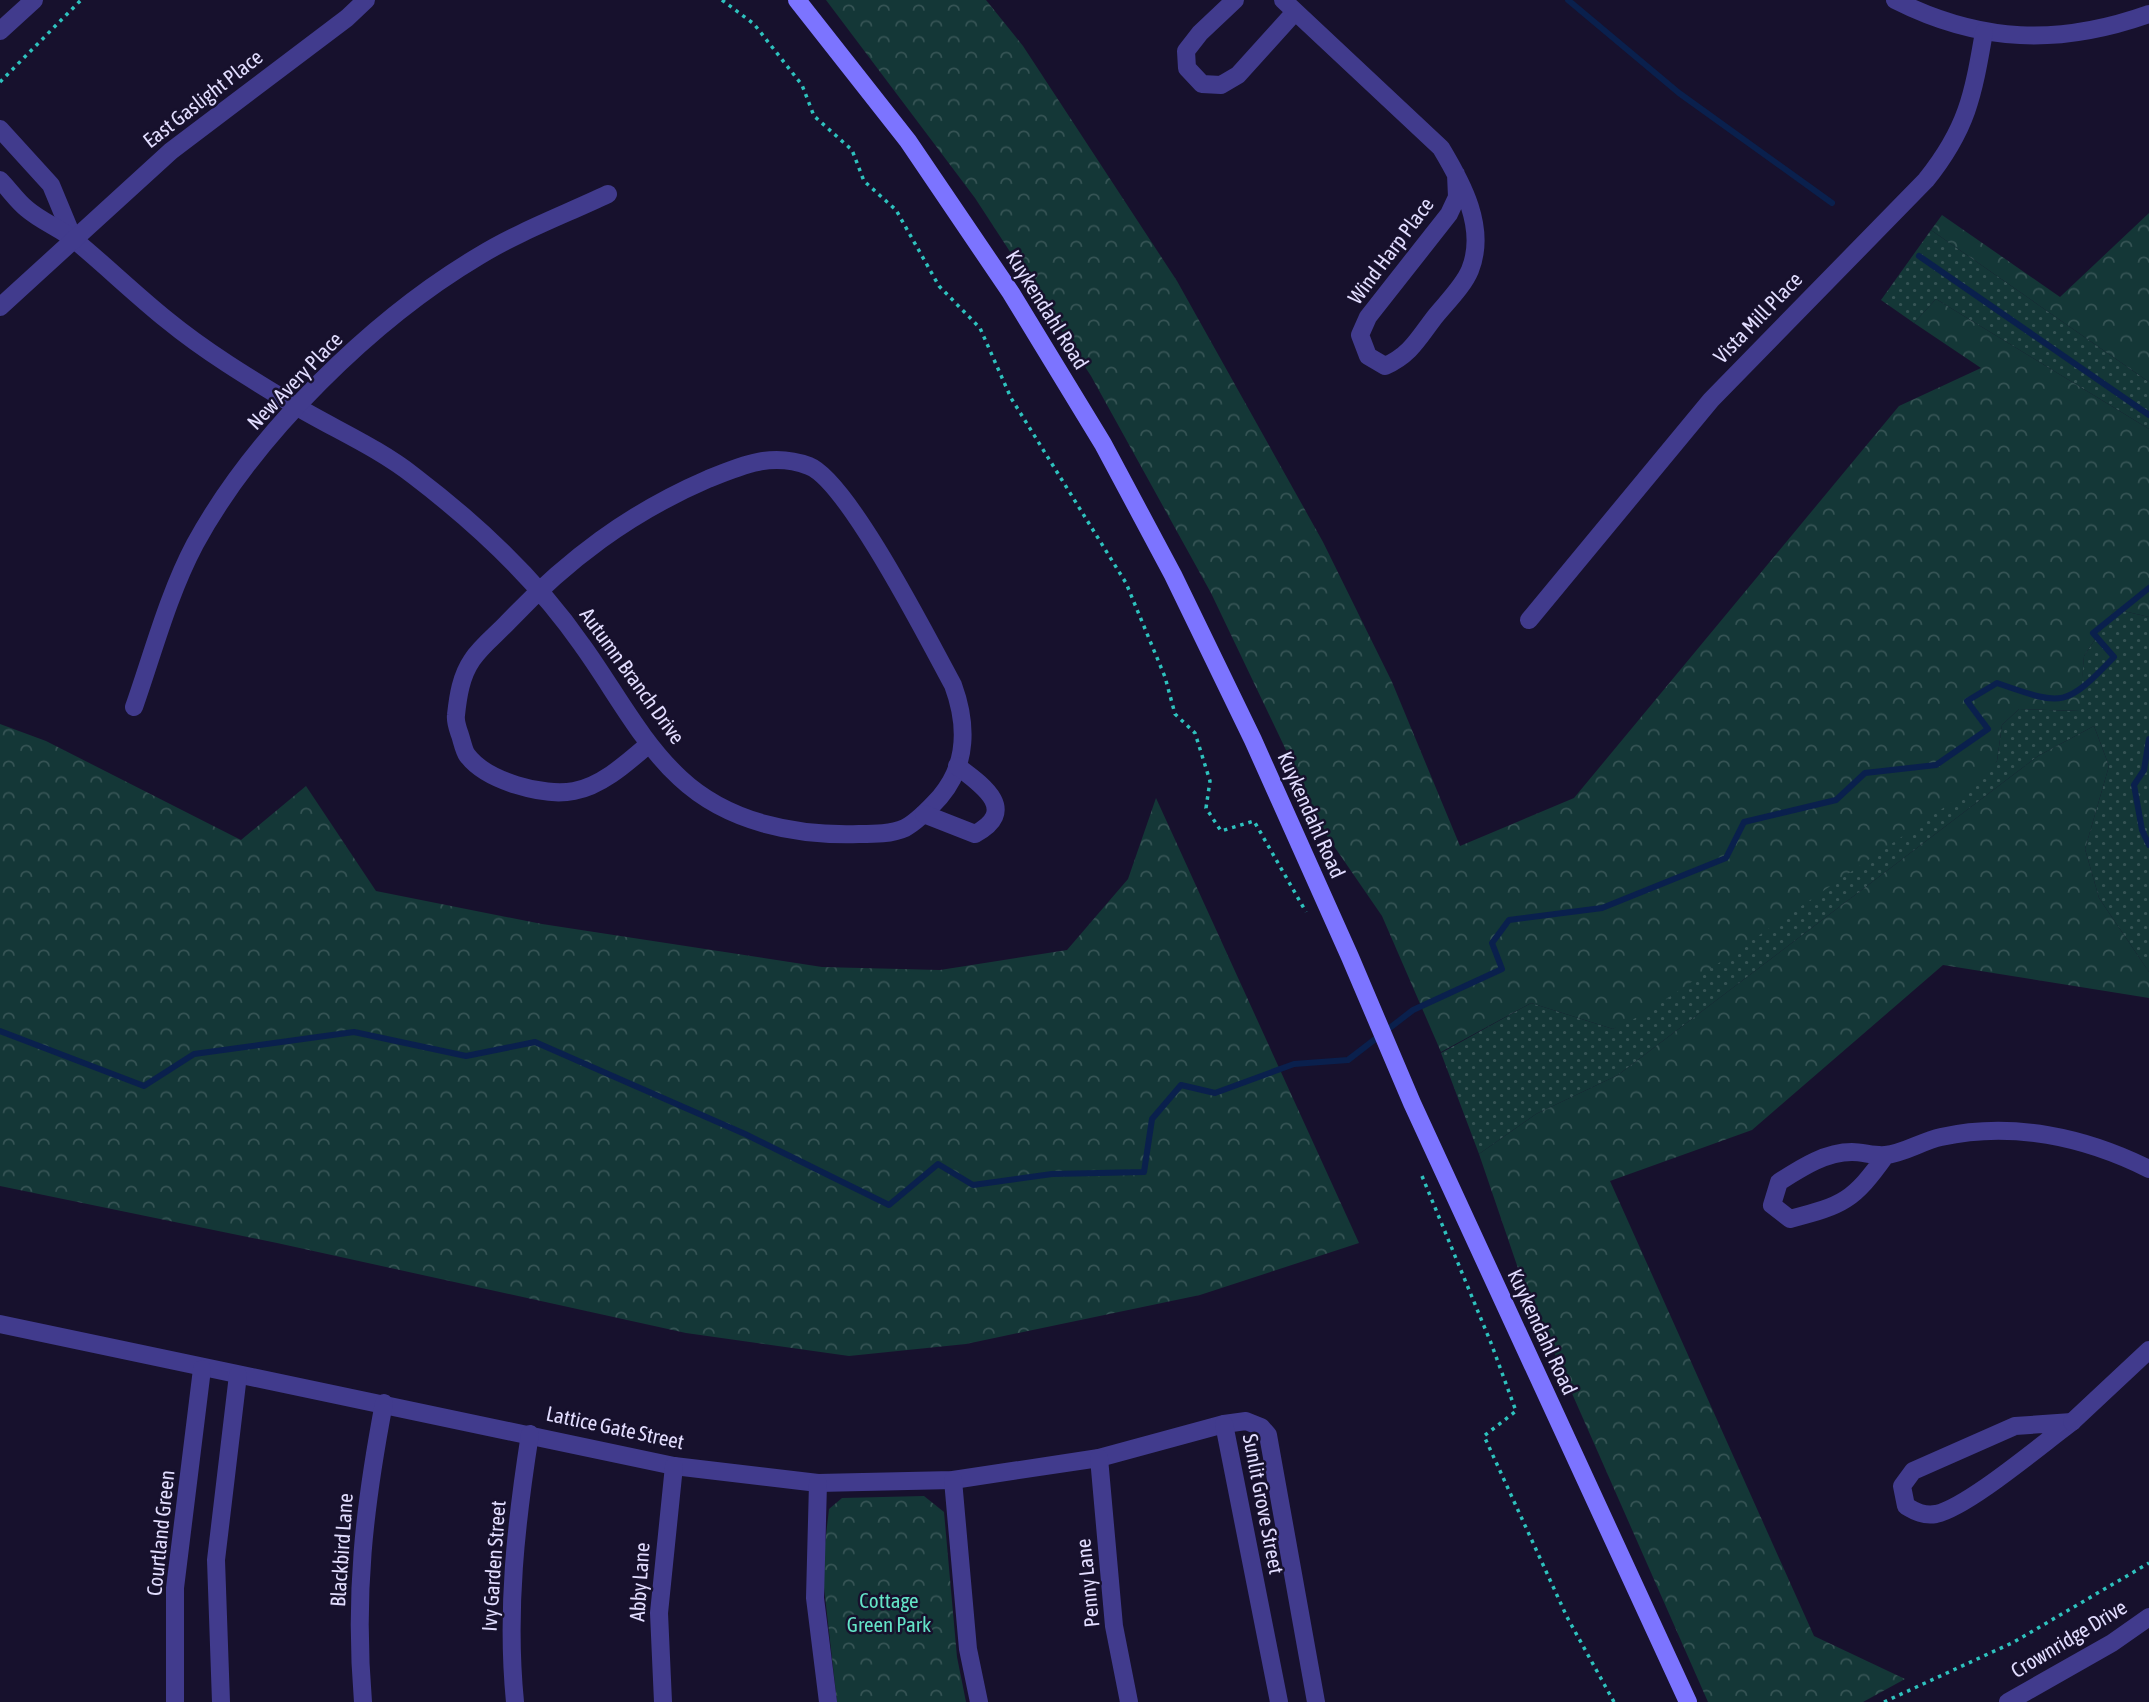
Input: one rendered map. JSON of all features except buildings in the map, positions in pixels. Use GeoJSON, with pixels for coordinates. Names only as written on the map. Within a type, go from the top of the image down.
{"type":"FeatureCollection","features":[{"type":"Feature","properties":{"kind":"main road","name":"Kuykendahl Road"},"geometry":{"type":"LineString","coordinates":[[797,0],[908,141],[1011,293],[1102,444],[1173,575],[1253,740],[1412,1103],[1688,1702]]}},
{"type":"Feature","properties":{"kind":"street"},"geometry":{"type":"LineString","coordinates":[[0,31],[34,0]]}},
{"type":"Feature","properties":{"kind":"street","name":"East Gaslight Place"},"geometry":{"type":"LineString","coordinates":[[0,307],[172,151],[347,18],[366,0]]}},
{"type":"Feature","properties":{"kind":"street"},"geometry":{"type":"LineString","coordinates":[[1235,0],[1200,33],[1186,51],[1187,68],[1202,84],[1222,85],[1238,75],[1288,6]]}},
{"type":"Feature","properties":{"kind":"street"},"geometry":{"type":"LineString","coordinates":[[1895,0],[1961,27],[1984,32],[2063,36],[2094,31],[2149,14]]}},
{"type":"Feature","properties":{"kind":"street","name":"Wind Harp Place"},"geometry":{"type":"LineString","coordinates":[[1288,6],[1441,148],[1456,174],[1471,208],[1477,235],[1470,271],[1404,358],[1385,366],[1368,356],[1360,335],[1368,317],[1449,214],[1457,197],[1456,174]]}},
{"type":"Feature","properties":{"kind":"street","name":"Vista Mill Place"},"geometry":{"type":"LineString","coordinates":[[1529,620],[1711,400],[1926,180],[1952,148],[1968,112],[1984,32]]}},
{"type":"Feature","properties":{"kind":"street","name":"Autumn Branch Drive"},"geometry":{"type":"LineString","coordinates":[[0,130],[51,185],[73,238]]}},
{"type":"Feature","properties":{"kind":"street","name":"Autumn Branch Drive"},"geometry":{"type":"LineString","coordinates":[[0,180],[27,209],[73,238],[168,322],[297,407],[368,444],[411,473],[494,542],[538,590],[582,645],[649,744],[680,778],[699,793],[741,816],[795,832],[881,834],[904,828],[924,814],[943,794],[963,755],[962,709],[953,685],[903,593],[845,501],[812,466],[775,458],[751,461],[673,494],[606,534],[538,590]]}},
{"type":"Feature","properties":{"kind":"street","name":"New Avery Place"},"geometry":{"type":"LineString","coordinates":[[134,707],[174,592],[195,545],[220,503],[297,407],[391,319],[479,256],[608,194]]}},
{"type":"Feature","properties":{"kind":"street"},"geometry":{"type":"LineString","coordinates":[[538,590],[472,659],[462,681],[455,719],[467,755],[501,781],[546,792],[574,791],[599,781],[649,744]]}},
{"type":"Feature","properties":{"kind":"street"},"geometry":{"type":"LineString","coordinates":[[924,814],[975,834],[992,819],[996,809],[993,797],[987,788],[957,766]]}},
{"type":"Feature","properties":{"kind":"street"},"geometry":{"type":"LineString","coordinates":[[1886,1155],[1865,1184],[1836,1208],[1790,1219],[1772,1205],[1779,1182],[1816,1159],[1851,1151],[1886,1155],[1941,1137],[2003,1130],[2034,1132],[2095,1146],[2149,1169]]}},
{"type":"Feature","properties":{"kind":"street","name":"Lattice Gate Street"},"geometry":{"type":"LineString","coordinates":[[0,1324],[202,1369],[384,1403],[674,1466],[818,1483],[953,1480],[1099,1458],[1224,1424]]}},
{"type":"Feature","properties":{"kind":"street"},"geometry":{"type":"LineString","coordinates":[[2072,1422],[2015,1426],[1932,1461],[1913,1471],[1902,1486],[1906,1506],[1921,1515],[1938,1514],[1968,1498],[2072,1422],[2149,1350]]}},
{"type":"Feature","properties":{"kind":"street","name":"Courtland Green"},"geometry":{"type":"LineString","coordinates":[[175,1702],[175,1588],[202,1369]]}},
{"type":"Feature","properties":{"kind":"street"},"geometry":{"type":"LineString","coordinates":[[221,1702],[216,1560],[238,1375]]}},
{"type":"Feature","properties":{"kind":"street","name":"Blackbird Lane"},"geometry":{"type":"LineString","coordinates":[[363,1702],[359,1574],[370,1476],[384,1403]]}},
{"type":"Feature","properties":{"kind":"street","name":"Sunlit Grove Street"},"geometry":{"type":"LineString","coordinates":[[1279,1702],[1224,1424],[1247,1422],[1261,1427],[1268,1435],[1316,1702]]}},
{"type":"Feature","properties":{"kind":"street","name":"Ivy Garden Street"},"geometry":{"type":"LineString","coordinates":[[515,1702],[510,1628],[514,1539],[530,1434]]}},
{"type":"Feature","properties":{"kind":"street","name":"Penny Lane"},"geometry":{"type":"LineString","coordinates":[[1099,1458],[1114,1626],[1129,1702]]}},
{"type":"Feature","properties":{"kind":"street","name":"Abby Lane"},"geometry":{"type":"LineString","coordinates":[[663,1702],[659,1613],[674,1466]]}},
{"type":"Feature","properties":{"kind":"street"},"geometry":{"type":"LineString","coordinates":[[953,1480],[968,1649],[979,1702]]}},
{"type":"Feature","properties":{"kind":"street"},"geometry":{"type":"LineString","coordinates":[[818,1483],[815,1598],[828,1702]]}},
{"type":"Feature","properties":{"kind":"street","name":"Crownridge Drive"},"geometry":{"type":"LineString","coordinates":[[2006,1701],[2089,1657],[2149,1617]]}},
{"type":"Feature","properties":{"kind":"path"},"geometry":{"type":"LineString","coordinates":[[0,82],[81,0]]}},
{"type":"Feature","properties":{"kind":"path"},"geometry":{"type":"LineString","coordinates":[[722,0],[754,24],[802,85],[814,116],[852,150],[864,181],[896,209],[939,286],[980,328],[1011,398],[1126,583],[1165,677],[1175,714],[1195,733],[1210,781],[1206,808],[1221,831],[1254,821],[1312,922]]}},
{"type":"Feature","properties":{"kind":"path"},"geometry":{"type":"LineString","coordinates":[[1420,1169],[1492,1343],[1516,1411],[1484,1436],[1567,1617],[1614,1702]]}},
{"type":"Feature","properties":{"kind":"path"},"geometry":{"type":"LineString","coordinates":[[1884,1702],[2014,1642],[2149,1563]]}},
{"type":"Feature","properties":{"kind":"green space"},"geometry":{"type":"Polygon","coordinates":[[[826,0],[986,0],[1023,46],[1177,281],[1323,542],[1392,682],[1460,846],[1574,798],[1899,406],[1981,368],[1914,323],[1936,299],[2149,429],[2149,617],[2115,609],[2084,656],[2080,711],[2019,709],[2002,725],[1997,761],[1952,802],[1648,1012],[1613,1029],[1531,1003],[1441,1052],[1382,916],[1327,836],[1211,593],[1091,376],[975,198],[826,0]]]}},
{"type":"Feature","properties":{"kind":"green space"},"geometry":{"type":"Polygon","coordinates":[[[2149,213],[2149,382],[1931,230],[1942,215],[2060,297],[2149,213]]]}},
{"type":"Feature","properties":{"kind":"green space"},"geometry":{"type":"Polygon","coordinates":[[[1931,230],[2149,382],[2149,429],[1936,299],[1914,323],[1881,300],[1931,230]]]}},
{"type":"Feature","properties":{"kind":"green space"},"geometry":{"type":"Polygon","coordinates":[[[2115,609],[2149,617],[2149,972],[2099,898],[2085,849],[2109,766],[2094,726],[2038,756],[1618,1075],[1536,1114],[1479,1154],[1441,1053],[1531,1003],[1613,1029],[1997,761],[2002,725],[2019,709],[2079,711],[2084,656],[2115,609]]]}},
{"type":"Feature","properties":{"kind":"green space"},"geometry":{"type":"Polygon","coordinates":[[[0,724],[46,741],[241,840],[306,786],[376,891],[542,924],[822,967],[940,970],[1067,950],[1128,879],[1156,798],[1359,1243],[1200,1295],[966,1344],[849,1356],[686,1333],[277,1243],[0,1186],[0,724]]]}},
{"type":"Feature","properties":{"kind":"green space"},"geometry":{"type":"Polygon","coordinates":[[[2094,726],[2109,766],[2085,849],[2099,898],[2149,972],[2149,998],[1943,965],[1752,1130],[1610,1181],[1814,1636],[1905,1679],[1863,1702],[1708,1702],[1522,1280],[1479,1154],[1536,1114],[1618,1075],[2038,756],[2094,726]]]}},
{"type":"Feature","properties":{"kind":"green space","name":"Cottage Green Park"},"geometry":{"type":"Polygon","coordinates":[[[924,1496],[944,1512],[957,1657],[966,1702],[837,1702],[822,1570],[829,1509],[842,1498],[924,1496]]]}},
{"type":"Feature","properties":{"kind":"waterway"},"geometry":{"type":"LineString","coordinates":[[1568,0],[1679,93],[1832,203]]}},
{"type":"Feature","properties":{"kind":"waterway"},"geometry":{"type":"LineString","coordinates":[[1919,256],[2149,415]]}},
{"type":"Feature","properties":{"kind":"waterway"},"geometry":{"type":"LineString","coordinates":[[0,1031],[144,1086],[194,1054],[354,1032],[466,1056],[535,1042],[745,1134],[889,1205],[938,1164],[973,1185],[1052,1174],[1144,1172],[1152,1119],[1181,1085],[1215,1093],[1294,1064],[1348,1060],[1413,1010],[1502,969],[1492,943],[1509,920],[1602,908],[1726,858],[1744,822],[1836,800],[1865,773],[1936,765],[1988,729],[1967,701],[1997,683],[2050,698],[2062,698],[2084,686],[2114,657],[2093,633],[2149,588]]}},
{"type":"Feature","properties":{"kind":"waterway"},"geometry":{"type":"LineString","coordinates":[[2149,739],[2144,770],[2134,785],[2142,830],[2149,845]]}}]}
